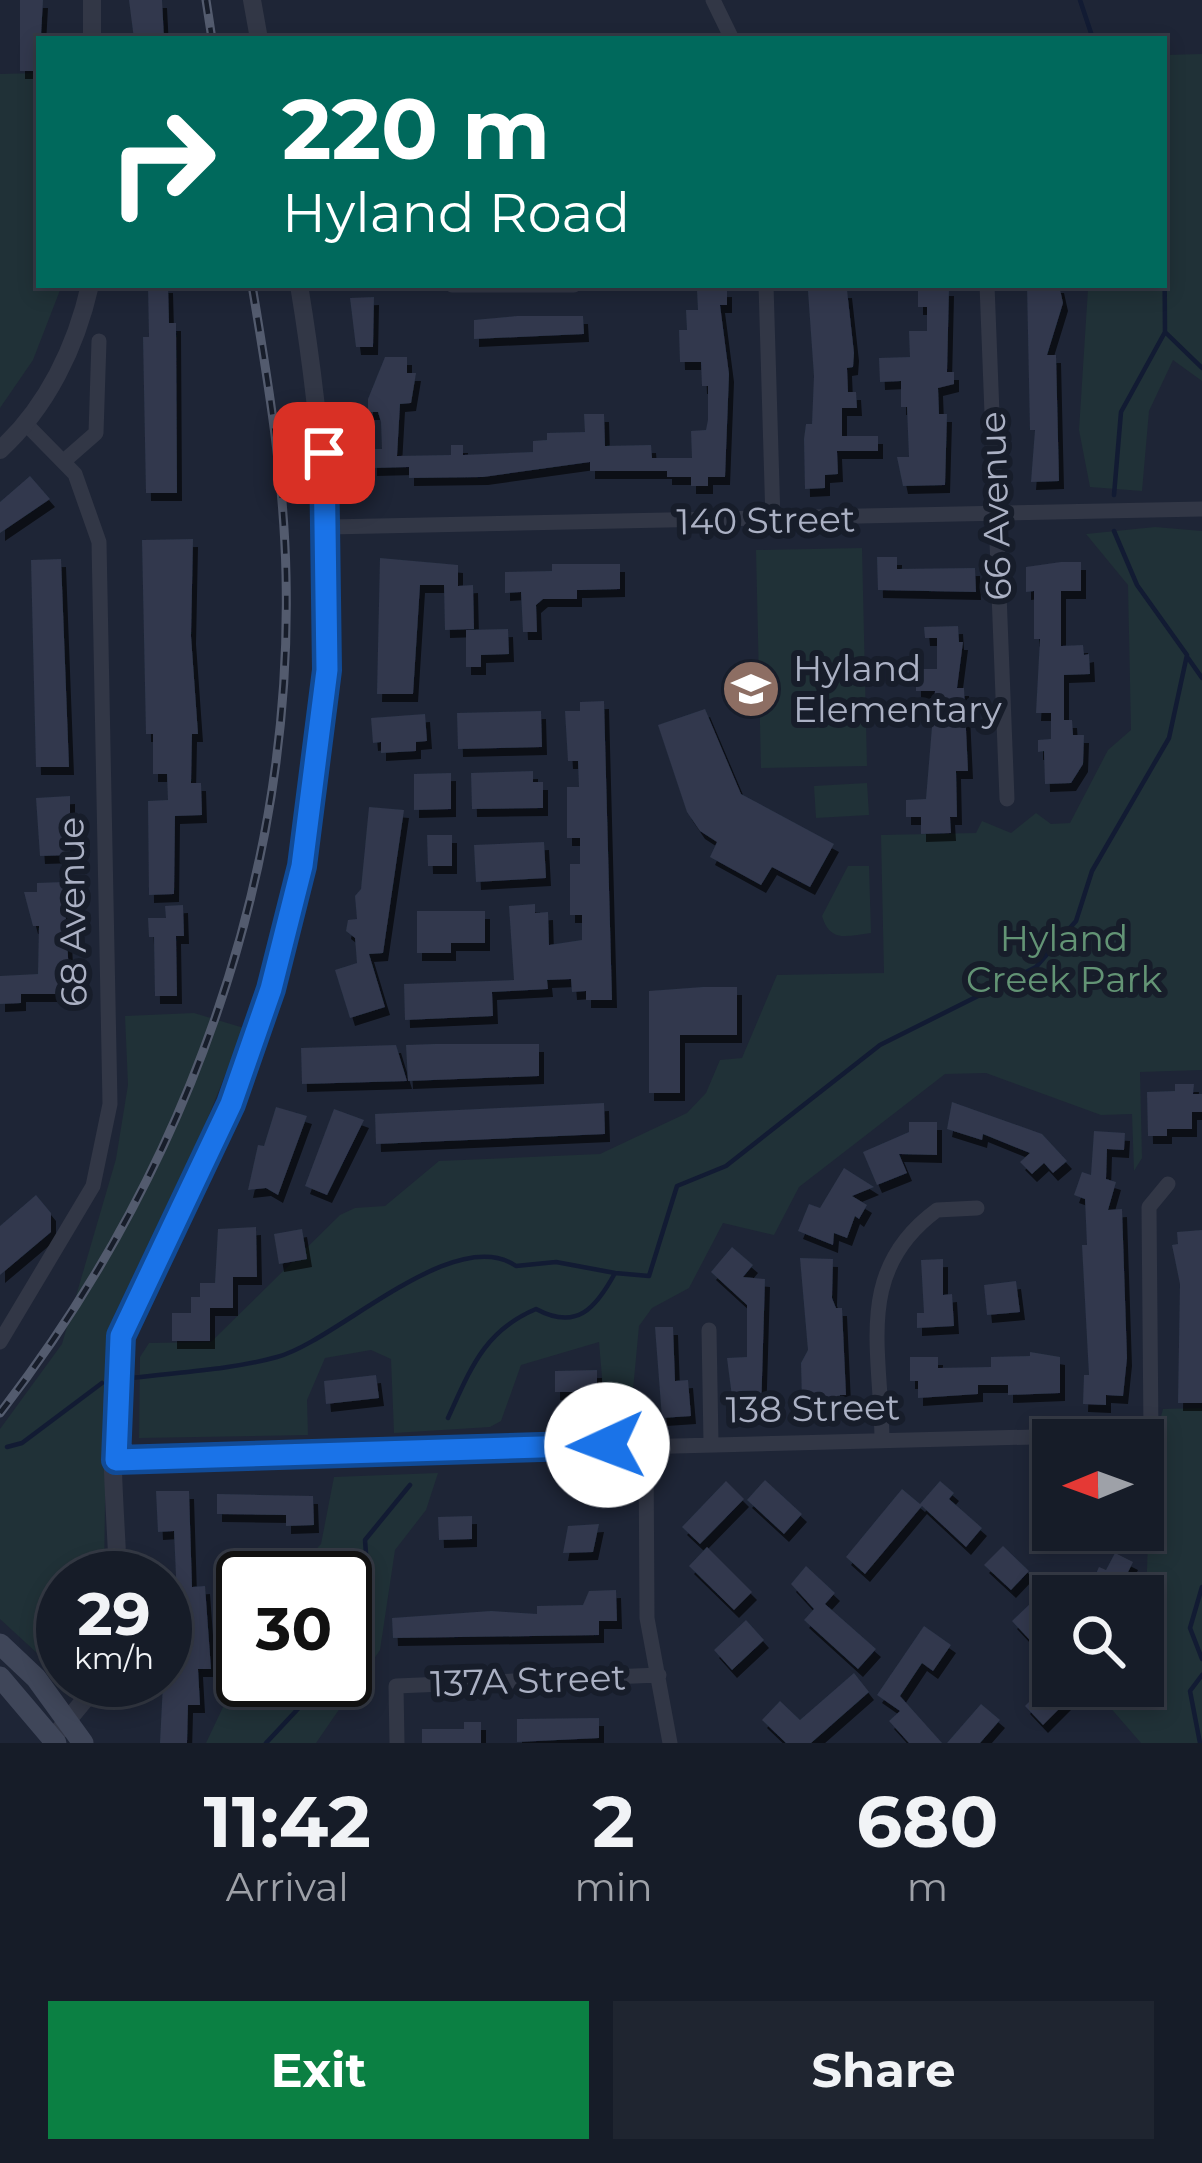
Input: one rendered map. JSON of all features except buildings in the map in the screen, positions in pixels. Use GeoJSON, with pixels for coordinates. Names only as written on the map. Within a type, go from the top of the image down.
{"type":"FeatureCollection","features":[{"type":"Feature","properties":{"kind":"main road"},"geometry":{"type":"LineString","coordinates":[[0,1644],[69,1720],[83,1743]]}},
{"type":"Feature","properties":{"kind":"main road"},"geometry":{"type":"LineString","coordinates":[[0,1678],[53,1741]]}},
{"type":"Feature","properties":{"kind":"street"},"geometry":{"type":"LineString","coordinates":[[92,0],[92,36]]}},
{"type":"Feature","properties":{"kind":"street"},"geometry":{"type":"LineString","coordinates":[[252,0],[258,36]]}},
{"type":"Feature","properties":{"kind":"street"},"geometry":{"type":"LineString","coordinates":[[712,0],[730,36]]}},
{"type":"Feature","properties":{"kind":"street"},"geometry":{"type":"LineString","coordinates":[[0,450],[26,424],[71,346],[89,288]]}},
{"type":"Feature","properties":{"kind":"street"},"geometry":{"type":"LineString","coordinates":[[118,1551],[121,1336],[231,1104],[289,924],[321,743],[329,527],[320,417],[299,288]]}},
{"type":"Feature","properties":{"kind":"street"},"geometry":{"type":"LineString","coordinates":[[766,288],[773,520]]}},
{"type":"Feature","properties":{"kind":"street","name":"66 Avenue"},"geometry":{"type":"LineString","coordinates":[[987,288],[1006,799]]}},
{"type":"Feature","properties":{"kind":"street"},"geometry":{"type":"LineString","coordinates":[[64,460],[96,434],[99,340]]}},
{"type":"Feature","properties":{"kind":"street","name":"68 Avenue"},"geometry":{"type":"LineString","coordinates":[[0,1342],[93,1186],[110,1104],[99,542],[88,499],[64,460],[26,424]]}},
{"type":"Feature","properties":{"kind":"street","name":"140 Street"},"geometry":{"type":"LineString","coordinates":[[329,527],[1202,509]]}},
{"type":"Feature","properties":{"kind":"street","name":"138 Street"},"geometry":{"type":"LineString","coordinates":[[116,1460],[1151,1435],[1149,1207],[1168,1184]]}},
{"type":"Feature","properties":{"kind":"street"},"geometry":{"type":"LineString","coordinates":[[882,1440],[879,1284],[892,1251],[911,1229],[938,1210],[976,1208]]}},
{"type":"Feature","properties":{"kind":"street"},"geometry":{"type":"LineString","coordinates":[[709,1330],[711,1444]]}},
{"type":"Feature","properties":{"kind":"street"},"geometry":{"type":"LineString","coordinates":[[646,1444],[647,1618],[670,1743]]}},
{"type":"Feature","properties":{"kind":"street","name":"137A Street"},"geometry":{"type":"LineString","coordinates":[[397,1743],[397,1686],[659,1675]]}},
{"type":"Feature","properties":{"kind":"street"},"geometry":{"type":"LineString","coordinates":[[53,1741],[79,1707]]}},
{"type":"Feature","properties":{"kind":"green space"},"geometry":{"type":"Polygon","coordinates":[[[1202,54],[1202,381],[1173,360],[1149,411],[1142,491],[1090,487],[1079,430],[1088,289],[1167,288],[1167,55],[1202,54]]]}},
{"type":"Feature","properties":{"kind":"green space"},"geometry":{"type":"Polygon","coordinates":[[[36,73],[36,288],[61,288],[33,360],[0,408],[0,74],[36,73]]]}},
{"type":"Feature","properties":{"kind":"green space","name":"Hyland Creek Park"},"geometry":{"type":"Polygon","coordinates":[[[1155,527],[1202,531],[1202,1070],[1140,1072],[1142,1158],[1134,1171],[1132,1114],[1101,1115],[986,1073],[945,1074],[799,1187],[774,1235],[723,1223],[689,1288],[652,1308],[639,1326],[630,1422],[605,1413],[599,1342],[521,1365],[501,1421],[490,1427],[394,1433],[391,1359],[371,1350],[325,1358],[307,1400],[308,1435],[139,1438],[140,1357],[149,1343],[211,1342],[340,1215],[355,1208],[385,1206],[439,1161],[600,1154],[687,1113],[706,1093],[720,1060],[742,1058],[777,975],[884,973],[881,835],[976,833],[982,821],[1011,833],[1036,813],[1051,824],[1070,823],[1108,750],[1131,730],[1128,585],[1086,534],[1155,527]]]}},
{"type":"Feature","properties":{"kind":"green space"},"geometry":{"type":"Polygon","coordinates":[[[862,548],[867,766],[761,768],[756,550],[862,548]]]}},
{"type":"Feature","properties":{"kind":"green space"},"geometry":{"type":"Polygon","coordinates":[[[867,783],[869,815],[816,818],[814,786],[867,783]]]}},
{"type":"Feature","properties":{"kind":"green space"},"geometry":{"type":"Polygon","coordinates":[[[848,866],[869,866],[871,933],[835,934],[825,925],[822,916],[848,866]]]}},
{"type":"Feature","properties":{"kind":"green space"},"geometry":{"type":"Polygon","coordinates":[[[194,1013],[244,1028],[205,1125],[115,1314],[107,1352],[104,1551],[36,1551],[36,1652],[0,1619],[0,1429],[62,1344],[116,1159],[128,1085],[125,1016],[194,1013]]]}},
{"type":"Feature","properties":{"kind":"green space"},"geometry":{"type":"Polygon","coordinates":[[[1202,1408],[1202,1743],[1141,1743],[1110,1707],[1164,1707],[1164,1575],[1147,1575],[1148,1551],[1164,1551],[1163,1409],[1202,1408]]]}},
{"type":"Feature","properties":{"kind":"green space"},"geometry":{"type":"Polygon","coordinates":[[[438,1473],[426,1510],[395,1550],[380,1650],[372,1662],[372,1551],[314,1551],[321,1544],[334,1477],[438,1473]]]}},
{"type":"Feature","properties":{"kind":"green space"},"geometry":{"type":"Polygon","coordinates":[[[223,1707],[341,1707],[316,1743],[206,1743],[223,1707]]]}},
{"type":"Feature","properties":{"kind":"waterway"},"geometry":{"type":"LineString","coordinates":[[1080,0],[1092,36]]}},
{"type":"Feature","properties":{"kind":"waterway"},"geometry":{"type":"LineString","coordinates":[[1114,495],[1121,412],[1165,332],[1165,288]]}},
{"type":"Feature","properties":{"kind":"waterway"},"geometry":{"type":"LineString","coordinates":[[1165,332],[1202,368]]}},
{"type":"Feature","properties":{"kind":"waterway"},"geometry":{"type":"LineString","coordinates":[[448,1418],[481,1353],[518,1318],[536,1309],[574,1317],[592,1306],[615,1273],[649,1276],[677,1186],[726,1166],[880,1045],[1036,967],[1076,921],[1092,871],[1169,738],[1187,655],[1137,585],[1114,531]]}},
{"type":"Feature","properties":{"kind":"waterway"},"geometry":{"type":"LineString","coordinates":[[1188,658],[1202,678]]}},
{"type":"Feature","properties":{"kind":"waterway"},"geometry":{"type":"LineString","coordinates":[[131,1378],[277,1357],[302,1347],[396,1289],[461,1260],[490,1257],[516,1266],[556,1262],[615,1273]]}},
{"type":"Feature","properties":{"kind":"waterway"},"geometry":{"type":"LineString","coordinates":[[7,1447],[22,1443],[102,1383]]}},
{"type":"Feature","properties":{"kind":"waterway"},"geometry":{"type":"LineString","coordinates":[[366,1551],[365,1540],[410,1485]]}},
{"type":"Feature","properties":{"kind":"waterway"},"geometry":{"type":"LineString","coordinates":[[1202,1587],[1190,1628],[1202,1659]]}},
{"type":"Feature","properties":{"kind":"waterway"},"geometry":{"type":"LineString","coordinates":[[1200,1743],[1190,1691],[1202,1675]]}},
{"type":"Feature","properties":{"kind":"waterway"},"geometry":{"type":"LineString","coordinates":[[266,1743],[300,1707]]}},
{"type":"Feature","properties":{"kind":"railway"},"geometry":{"type":"LineString","coordinates":[[206,0],[212,36]]}},
{"type":"Feature","properties":{"kind":"railway"},"geometry":{"type":"LineString","coordinates":[[0,1413],[66,1321],[124,1224],[174,1123],[215,1018],[247,911],[270,801],[283,688],[286,575],[279,465],[252,288]]}},
{"type":"Feature","properties":{"kind":"place","name":"Hyland Elementary"},"geometry":{"type":"Point","coordinates":[751,689]}},
{"type":"Feature","properties":{"kind":"route"},"geometry":{"type":"LineString","coordinates":[[324,453],[329,527],[327,670],[302,866],[271,989],[231,1104],[121,1336],[116,1460],[607,1445]]}}]}
